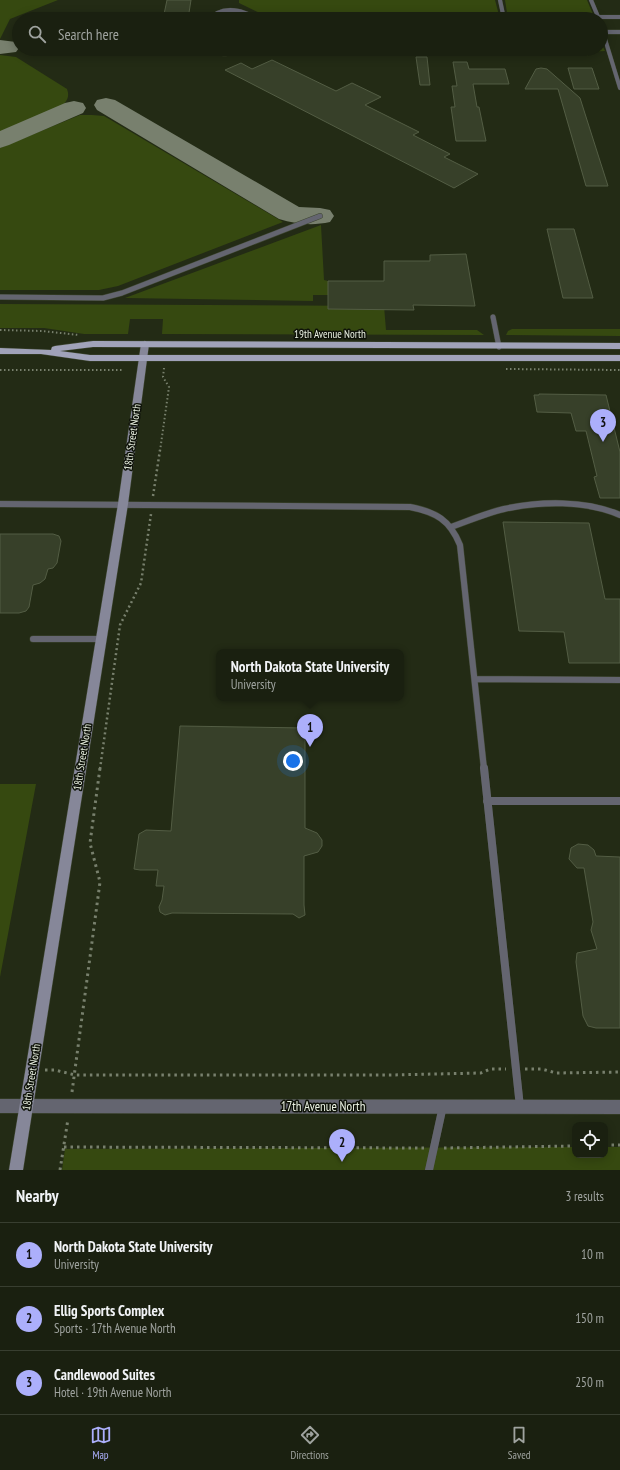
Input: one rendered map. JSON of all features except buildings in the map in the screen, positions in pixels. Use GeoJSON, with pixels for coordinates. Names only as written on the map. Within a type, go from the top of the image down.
{"type":"FeatureCollection","features":[{"type":"Feature","properties":{"kind":"main road","name":"19th Avenue North"},"geometry":{"type":"LineString","coordinates":[[0,351],[41,351],[93,344],[620,346]]}},
{"type":"Feature","properties":{"kind":"main road","name":"19th Avenue North"},"geometry":{"type":"LineString","coordinates":[[41,351],[90,358],[620,358]]}},
{"type":"Feature","properties":{"kind":"street"},"geometry":{"type":"LineString","coordinates":[[608,31],[620,32]]}},
{"type":"Feature","properties":{"kind":"street","name":"18th Street North"},"geometry":{"type":"LineString","coordinates":[[16,1170],[123,504],[145,344]]}},
{"type":"Feature","properties":{"kind":"street","name":"17th Avenue North"},"geometry":{"type":"LineString","coordinates":[[0,1106],[620,1107]]}},
{"type":"Feature","properties":{"kind":"lane"},"geometry":{"type":"LineString","coordinates":[[500,0],[503,12]]}},
{"type":"Feature","properties":{"kind":"lane"},"geometry":{"type":"LineString","coordinates":[[591,0],[596,12]]}},
{"type":"Feature","properties":{"kind":"lane"},"geometry":{"type":"LineString","coordinates":[[220,12],[236,10],[241,12]]}},
{"type":"Feature","properties":{"kind":"lane"},"geometry":{"type":"LineString","coordinates":[[608,18],[620,17]]}},
{"type":"Feature","properties":{"kind":"lane"},"geometry":{"type":"LineString","coordinates":[[608,49],[620,88]]}},
{"type":"Feature","properties":{"kind":"lane"},"geometry":{"type":"LineString","coordinates":[[0,297],[103,298],[122,293],[320,216]]}},
{"type":"Feature","properties":{"kind":"lane"},"geometry":{"type":"LineString","coordinates":[[493,317],[499,346]]}},
{"type":"Feature","properties":{"kind":"lane"},"geometry":{"type":"LineString","coordinates":[[0,504],[410,507],[424,509],[435,513],[451,526],[457,535],[460,545],[520,1107]]}},
{"type":"Feature","properties":{"kind":"lane"},"geometry":{"type":"LineString","coordinates":[[451,526],[497,511],[520,506],[589,506],[603,508],[620,515]]}},
{"type":"Feature","properties":{"kind":"lane"},"geometry":{"type":"LineString","coordinates":[[33,639],[101,640]]}},
{"type":"Feature","properties":{"kind":"lane"},"geometry":{"type":"LineString","coordinates":[[475,679],[620,680]]}},
{"type":"Feature","properties":{"kind":"lane"},"geometry":{"type":"LineString","coordinates":[[487,801],[620,801]]}},
{"type":"Feature","properties":{"kind":"lane"},"geometry":{"type":"LineString","coordinates":[[429,1170],[443,1106]]}},
{"type":"Feature","properties":{"kind":"path"},"geometry":{"type":"LineString","coordinates":[[60,1170],[75,1075],[100,882],[90,843],[120,625],[141,583],[169,386],[163,377],[163,370],[165,366],[169,365]]}},
{"type":"Feature","properties":{"kind":"path"},"geometry":{"type":"LineString","coordinates":[[0,370],[124,370]]}},
{"type":"Feature","properties":{"kind":"path"},"geometry":{"type":"LineString","coordinates":[[32,1069],[55,1070],[75,1075],[390,1075],[481,1073],[490,1069],[542,1069],[556,1073],[620,1072]]}},
{"type":"Feature","properties":{"kind":"path"},"geometry":{"type":"LineString","coordinates":[[608,1145],[620,1145]]}},
{"type":"Feature","properties":{"kind":"path"},"geometry":{"type":"LineString","coordinates":[[64,1147],[434,1148],[572,1146]]}},
{"type":"Feature","properties":{"kind":"green space"},"geometry":{"type":"Polygon","coordinates":[[[0,0],[58,0],[28,12],[12,12],[12,18],[10,19],[0,39],[0,0]]]}},
{"type":"Feature","properties":{"kind":"green space"},"geometry":{"type":"Polygon","coordinates":[[[239,0],[495,0],[498,12],[258,12],[239,3],[239,0]]]}},
{"type":"Feature","properties":{"kind":"green space"},"geometry":{"type":"Polygon","coordinates":[[[505,0],[587,0],[592,12],[507,12],[505,0]]]}},
{"type":"Feature","properties":{"kind":"green space"},"geometry":{"type":"Polygon","coordinates":[[[0,55],[16,57],[67,89],[68,96],[66,101],[56,110],[0,133],[0,55]]]}},
{"type":"Feature","properties":{"kind":"green space"},"geometry":{"type":"Polygon","coordinates":[[[80,115],[104,116],[283,222],[118,286],[99,290],[0,290],[0,148],[80,115]]]}},
{"type":"Feature","properties":{"kind":"green space"},"geometry":{"type":"Polygon","coordinates":[[[321,225],[324,280],[328,281],[328,295],[313,295],[313,301],[125,298],[321,225]]]}},
{"type":"Feature","properties":{"kind":"green space"},"geometry":{"type":"Polygon","coordinates":[[[0,304],[384,306],[386,330],[477,330],[484,335],[162,334],[163,319],[130,319],[128,334],[84,334],[44,328],[0,328],[0,304]]]}},
{"type":"Feature","properties":{"kind":"green space"},"geometry":{"type":"Polygon","coordinates":[[[512,329],[620,329],[620,336],[506,335],[508,331],[512,329]]]}},
{"type":"Feature","properties":{"kind":"green space"},"geometry":{"type":"Polygon","coordinates":[[[0,784],[36,784],[0,977],[0,784]]]}},
{"type":"Feature","properties":{"kind":"green space"},"geometry":{"type":"Polygon","coordinates":[[[572,1147],[572,1158],[608,1158],[608,1147],[620,1147],[620,1170],[62,1170],[65,1149],[572,1147]]]}},
{"type":"Feature","properties":{"kind":"taxiway"},"geometry":{"type":"LineString","coordinates":[[0,47],[8,47]]}},
{"type":"Feature","properties":{"kind":"taxiway"},"geometry":{"type":"LineString","coordinates":[[106,105],[289,213],[298,216],[320,216]]}},
{"type":"Feature","properties":{"kind":"taxiway"},"geometry":{"type":"LineString","coordinates":[[0,140],[74,108]]}},
{"type":"Feature","properties":{"kind":"place","name":"Candlewood Suites"},"geometry":{"type":"Point","coordinates":[603,442]}},
{"type":"Feature","properties":{"kind":"place","name":"North Dakota State University"},"geometry":{"type":"Point","coordinates":[310,747]}},
{"type":"Feature","properties":{"kind":"place","name":"Ellig Sports Complex"},"geometry":{"type":"Point","coordinates":[342,1162]}}]}
